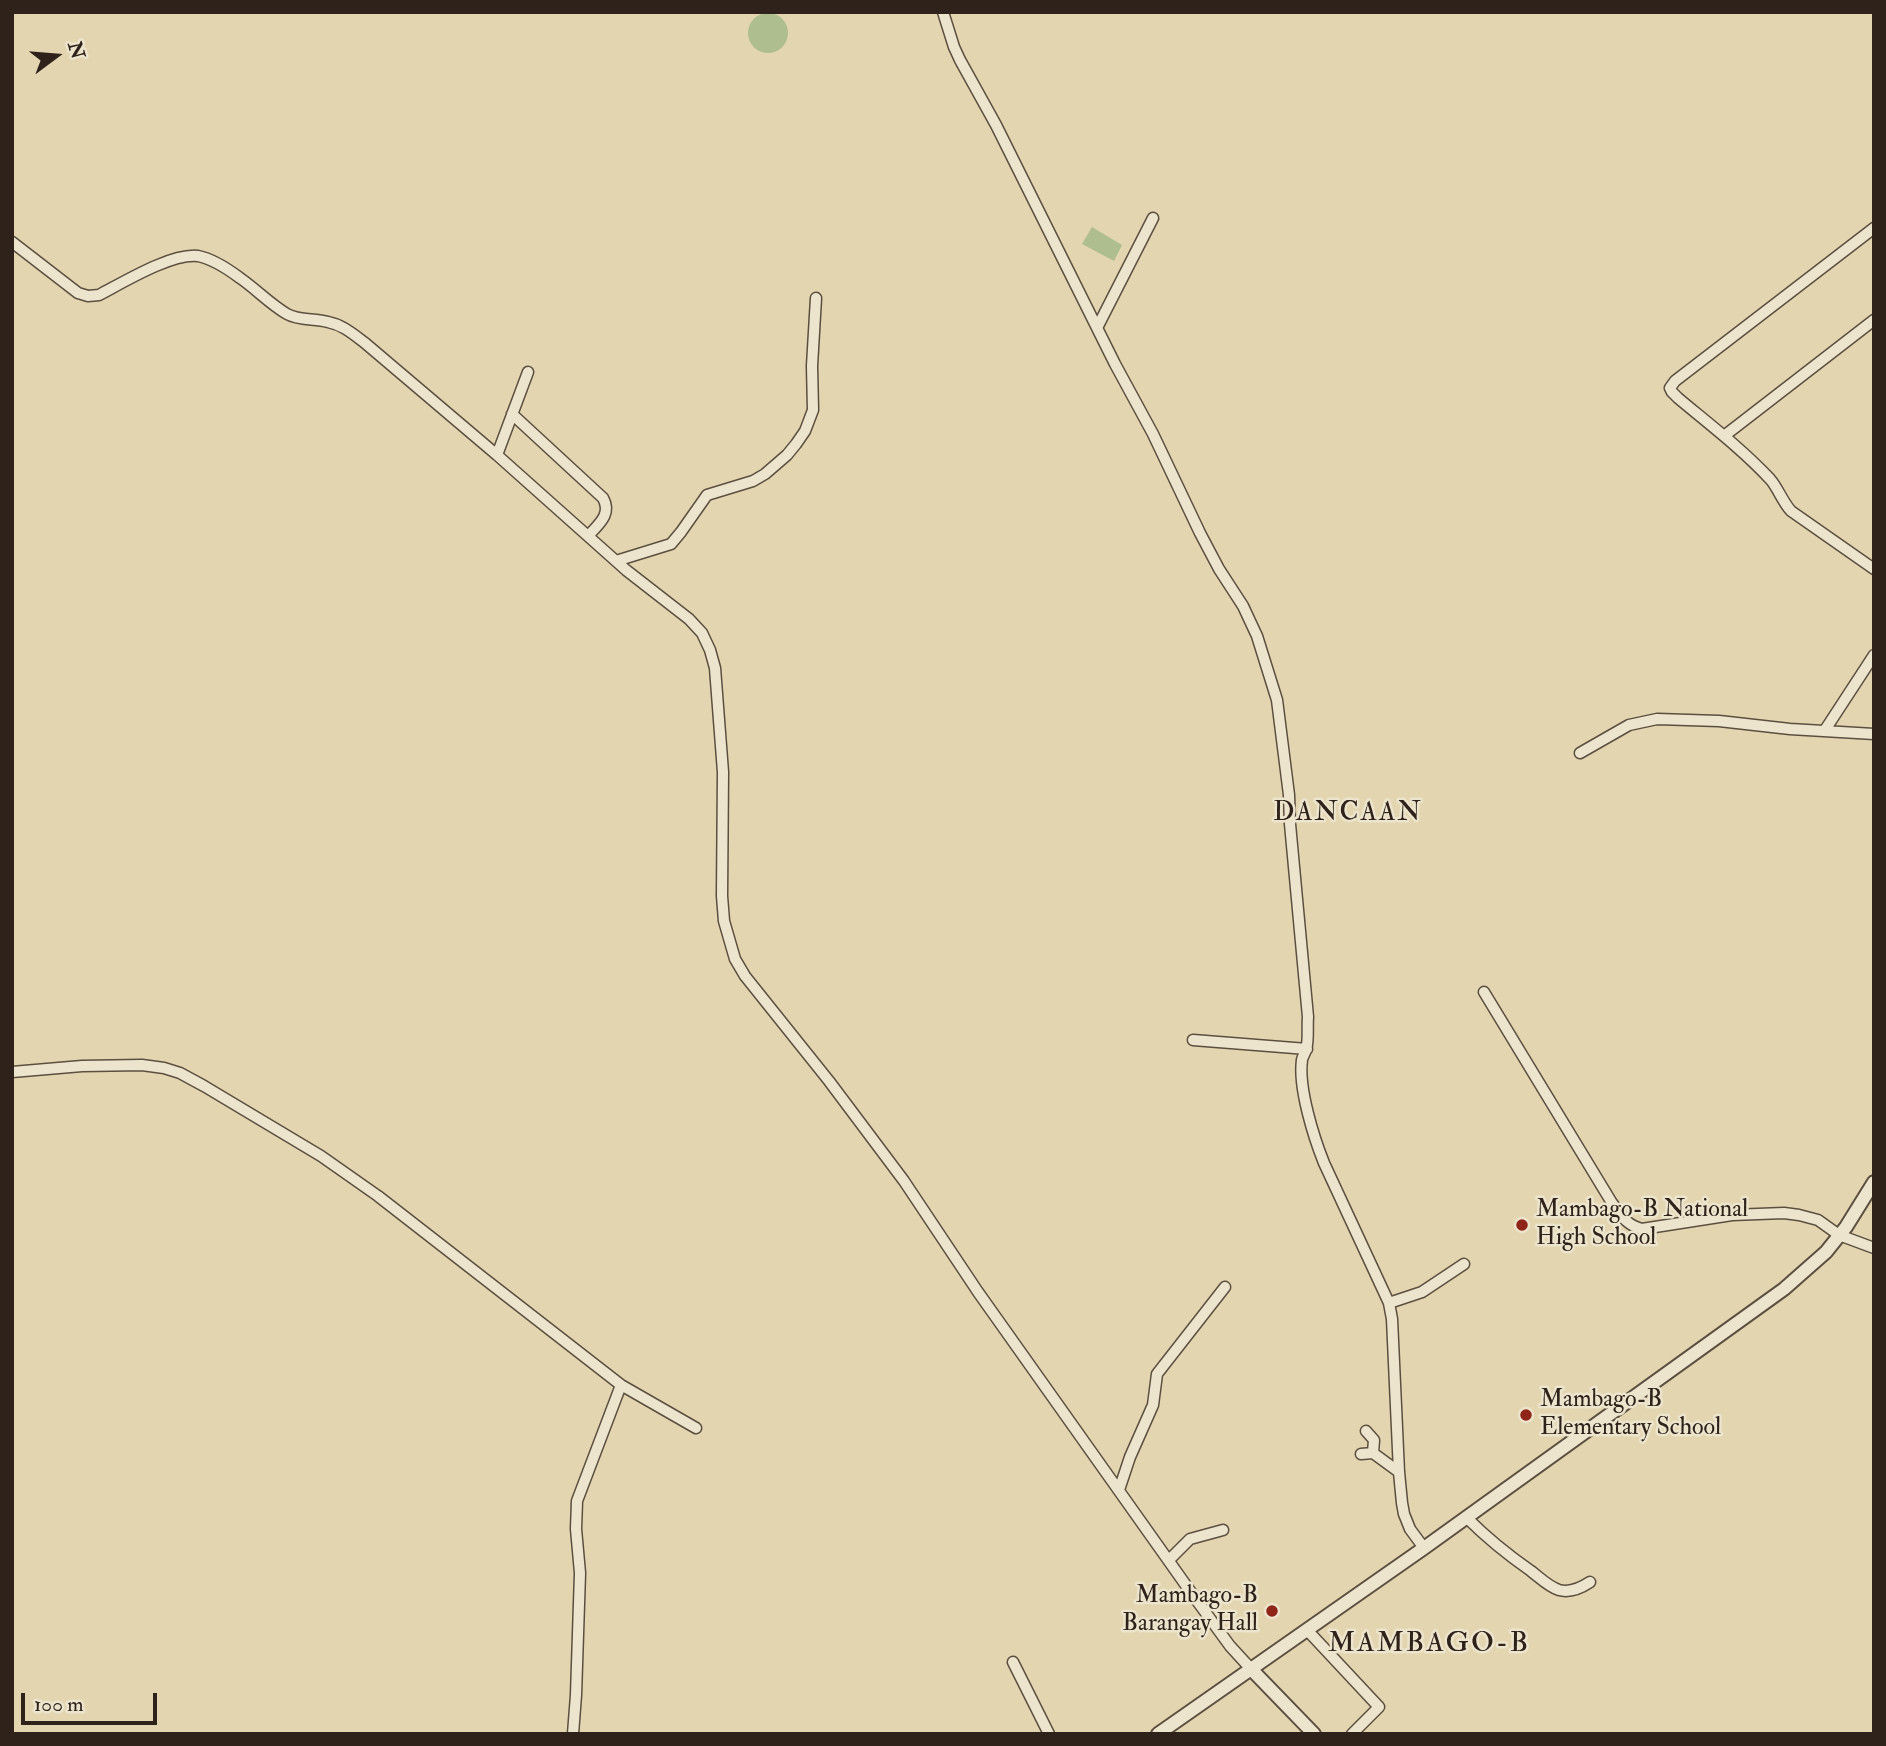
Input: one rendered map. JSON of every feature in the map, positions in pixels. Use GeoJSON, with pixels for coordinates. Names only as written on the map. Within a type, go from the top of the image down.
{"type":"FeatureCollection","features":[{"type":"Feature","properties":{"kind":"street"},"geometry":{"type":"LineString","coordinates":[[943,12],[960,60],[996,125],[1115,364],[1153,434],[1200,533],[1243,606],[1266,662],[1277,700],[1289,796],[1308,1017],[1307,1049],[1302,1060],[1307,1109],[1315,1142],[1389,1303],[1404,1514],[1424,1548]]}},
{"type":"Feature","properties":{"kind":"street"},"geometry":{"type":"LineString","coordinates":[[1098,326],[1153,218]]}},
{"type":"Feature","properties":{"kind":"street"},"geometry":{"type":"LineString","coordinates":[[1874,228],[1671,385],[1672,392],[1769,478],[1791,511],[1874,569]]}},
{"type":"Feature","properties":{"kind":"street"},"geometry":{"type":"LineString","coordinates":[[12,243],[78,293],[88,296],[99,295],[153,267],[180,257],[195,256],[210,260],[239,276],[289,315],[342,326],[497,455],[640,583],[689,619],[702,634],[715,668],[723,772],[722,896],[724,921],[734,959],[904,1181],[978,1292],[1230,1646],[1314,1734]]}},
{"type":"Feature","properties":{"kind":"street"},"geometry":{"type":"LineString","coordinates":[[617,562],[671,544],[707,495],[752,481],[765,474],[796,444],[805,431],[813,410],[812,366],[816,298]]}},
{"type":"Feature","properties":{"kind":"street"},"geometry":{"type":"LineString","coordinates":[[1724,436],[1874,320]]}},
{"type":"Feature","properties":{"kind":"street"},"geometry":{"type":"LineString","coordinates":[[497,455],[528,372]]}},
{"type":"Feature","properties":{"kind":"street"},"geometry":{"type":"LineString","coordinates":[[512,414],[607,504],[603,519],[588,536]]}},
{"type":"Feature","properties":{"kind":"street"},"geometry":{"type":"LineString","coordinates":[[1825,730],[1874,654]]}},
{"type":"Feature","properties":{"kind":"street"},"geometry":{"type":"LineString","coordinates":[[1580,753],[1629,725],[1657,719],[1719,721],[1874,734]]}},
{"type":"Feature","properties":{"kind":"street"},"geometry":{"type":"LineString","coordinates":[[1484,992],[1575,1143],[1625,1221],[1633,1227],[1642,1229],[1704,1218],[1783,1213],[1809,1216],[1839,1235],[1874,1248]]}},
{"type":"Feature","properties":{"kind":"street"},"geometry":{"type":"LineString","coordinates":[[1193,1040],[1307,1049]]}},
{"type":"Feature","properties":{"kind":"street"},"geometry":{"type":"LineString","coordinates":[[12,1072],[82,1066],[142,1065],[180,1073],[321,1156],[378,1196],[621,1385],[696,1428]]}},
{"type":"Feature","properties":{"kind":"street"},"geometry":{"type":"LineString","coordinates":[[1158,1734],[1467,1518],[1784,1289],[1826,1252],[1874,1182]]}},
{"type":"Feature","properties":{"kind":"street"},"geometry":{"type":"LineString","coordinates":[[1389,1303],[1422,1293],[1464,1265]]}},
{"type":"Feature","properties":{"kind":"street"},"geometry":{"type":"LineString","coordinates":[[1119,1490],[1153,1405],[1157,1374],[1222,1291],[1210,1286]]}},
{"type":"Feature","properties":{"kind":"street"},"geometry":{"type":"LineString","coordinates":[[573,1734],[580,1586],[577,1501],[621,1385]]}},
{"type":"Feature","properties":{"kind":"street"},"geometry":{"type":"LineString","coordinates":[[1366,1431],[1374,1440],[1373,1453]]}},
{"type":"Feature","properties":{"kind":"street"},"geometry":{"type":"LineString","coordinates":[[1361,1454],[1373,1453],[1399,1472]]}},
{"type":"Feature","properties":{"kind":"street"},"geometry":{"type":"LineString","coordinates":[[1467,1518],[1512,1559],[1555,1589],[1575,1590],[1590,1582]]}},
{"type":"Feature","properties":{"kind":"street"},"geometry":{"type":"LineString","coordinates":[[1169,1560],[1190,1539],[1223,1530]]}},
{"type":"Feature","properties":{"kind":"street"},"geometry":{"type":"LineString","coordinates":[[1308,1630],[1379,1707],[1352,1734]]}},
{"type":"Feature","properties":{"kind":"street"},"geometry":{"type":"LineString","coordinates":[[1013,1662],[1049,1734]]}},
{"type":"Feature","properties":{"kind":"green space"},"geometry":{"type":"Polygon","coordinates":[[[768,13],[782,19],[788,33],[782,47],[768,53],[754,47],[748,33],[754,19],[768,13]]]}},
{"type":"Feature","properties":{"kind":"green space"},"geometry":{"type":"Polygon","coordinates":[[[1092,227],[1122,245],[1114,261],[1082,244],[1092,227]]]}},
{"type":"Feature","properties":{"kind":"place","name":"Mambago-B National High School"},"geometry":{"type":"Point","coordinates":[1522,1225]}},
{"type":"Feature","properties":{"kind":"place","name":"Mambago-B Elementary School"},"geometry":{"type":"Point","coordinates":[1526,1415]}},
{"type":"Feature","properties":{"kind":"place","name":"Mambago-B Barangay Hall"},"geometry":{"type":"Point","coordinates":[1272,1611]}},
{"type":"Feature","properties":{"kind":"district","name":"DANCAAN"},"geometry":{"type":"Point","coordinates":[1348,814]}},
{"type":"Feature","properties":{"kind":"district","name":"MAMBAGO-B"},"geometry":{"type":"Point","coordinates":[1429,1645]}}]}
